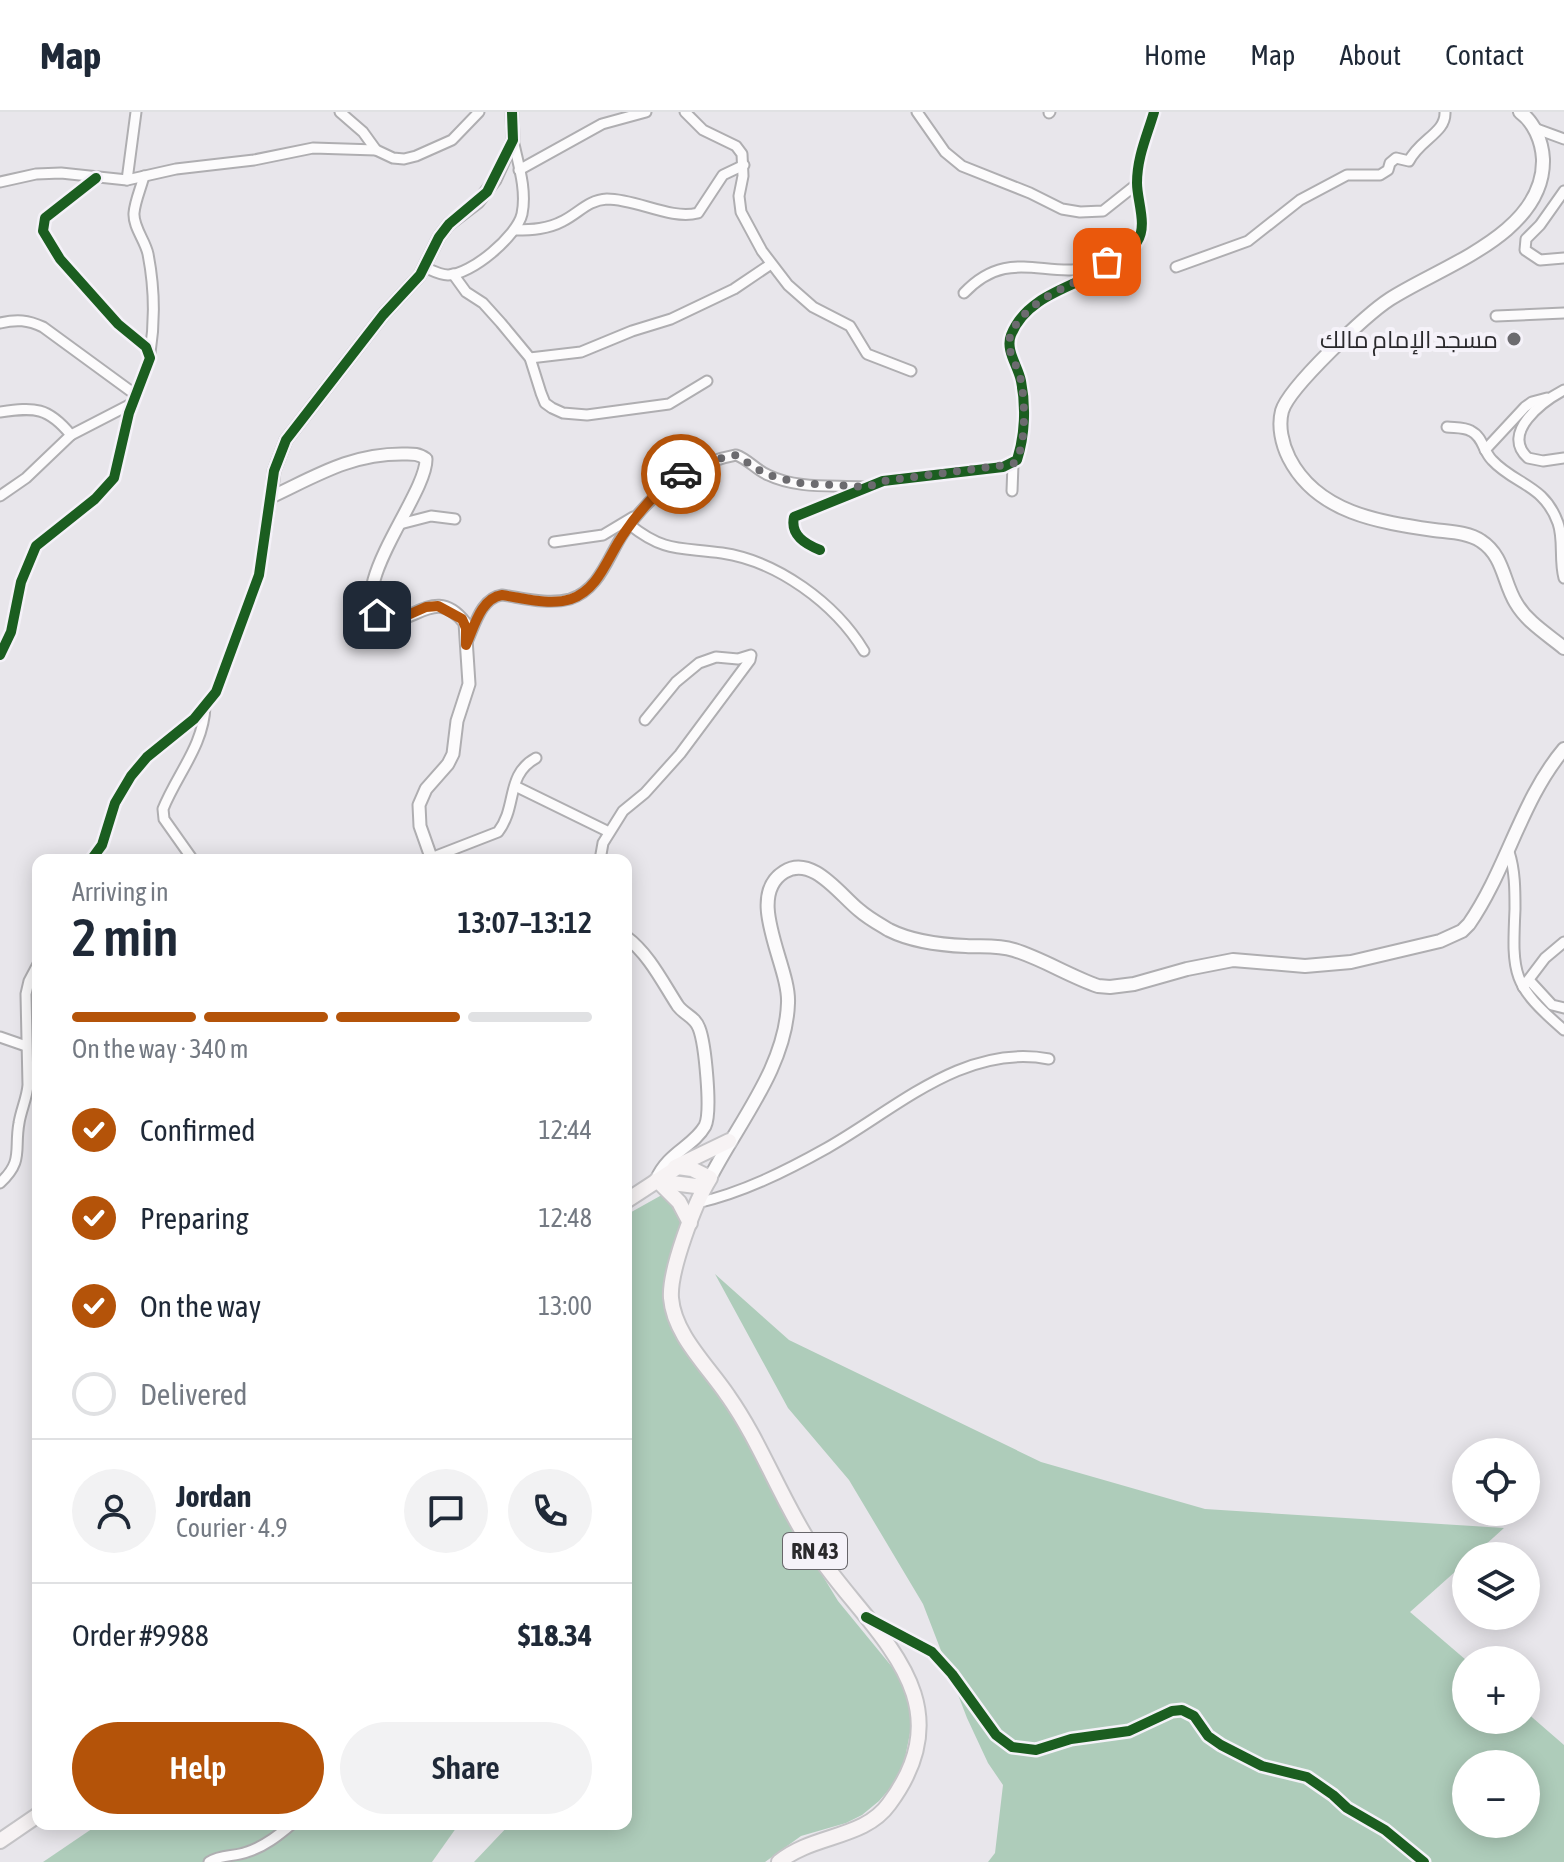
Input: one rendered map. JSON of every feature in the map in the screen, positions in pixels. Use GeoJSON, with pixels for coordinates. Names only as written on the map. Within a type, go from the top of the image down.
{"type":"FeatureCollection","features":[{"type":"Feature","properties":{"kind":"main road"},"geometry":{"type":"LineString","coordinates":[[1525,114],[1541,143],[1543,168],[1532,201],[1522,215],[1482,248],[1376,309],[1292,391],[1280,424],[1289,457],[1305,481],[1331,503],[1359,515],[1467,535],[1484,543],[1500,563],[1512,595],[1523,613],[1564,648]]}},
{"type":"Feature","properties":{"kind":"main road"},"geometry":{"type":"LineString","coordinates":[[707,1183],[768,1075],[786,1027],[789,1000],[786,975],[771,929],[767,902],[772,884],[783,872],[807,869],[824,877],[861,912],[899,935],[928,943],[1014,950],[1084,981],[1110,987],[1134,984],[1218,961],[1322,966],[1351,962],[1440,941],[1462,931],[1469,924],[1509,852],[1538,784],[1564,749]]}},
{"type":"Feature","properties":{"kind":"main road"},"geometry":{"type":"LineString","coordinates":[[632,1197],[692,1156],[729,1141]]}},
{"type":"Feature","properties":{"kind":"main road"},"geometry":{"type":"LineString","coordinates":[[671,1169],[688,1167],[707,1183]]}},
{"type":"Feature","properties":{"kind":"main road"},"geometry":{"type":"LineString","coordinates":[[658,1182],[707,1183]]}},
{"type":"Feature","properties":{"kind":"main road"},"geometry":{"type":"LineString","coordinates":[[658,1182],[679,1202],[690,1223]]}},
{"type":"Feature","properties":{"kind":"main road","name":"RN 43"},"geometry":{"type":"LineString","coordinates":[[707,1183],[697,1203],[673,1277],[671,1296],[674,1314],[683,1334],[730,1398],[806,1537],[827,1569],[888,1642],[908,1677],[920,1722],[918,1747],[908,1775],[887,1807],[858,1829],[812,1842],[792,1851],[779,1862]]}},
{"type":"Feature","properties":{"kind":"main road"},"geometry":{"type":"LineString","coordinates":[[0,1841],[32,1819]]}},
{"type":"Feature","properties":{"kind":"street"},"geometry":{"type":"LineString","coordinates":[[127,180],[136,112]]}},
{"type":"Feature","properties":{"kind":"street"},"geometry":{"type":"LineString","coordinates":[[340,112],[363,132],[376,150]]}},
{"type":"Feature","properties":{"kind":"street"},"geometry":{"type":"LineString","coordinates":[[0,182],[36,174],[61,173],[127,180],[186,167],[254,160],[300,150],[376,150],[393,158],[416,156],[452,140],[479,112]]}},
{"type":"Feature","properties":{"kind":"street"},"geometry":{"type":"LineString","coordinates":[[424,267],[441,274],[453,274],[472,267],[515,230],[522,216],[523,203],[512,112]]}},
{"type":"Feature","properties":{"kind":"street"},"geometry":{"type":"LineString","coordinates":[[519,170],[602,124],[646,112]]}},
{"type":"Feature","properties":{"kind":"street"},"geometry":{"type":"LineString","coordinates":[[685,112],[703,130],[736,146],[742,154],[741,212],[751,235],[771,264],[802,298],[850,326],[867,354],[911,371]]}},
{"type":"Feature","properties":{"kind":"street"},"geometry":{"type":"LineString","coordinates":[[917,112],[945,152],[962,166],[1022,189],[1062,209],[1103,211],[1137,184]]}},
{"type":"Feature","properties":{"kind":"street"},"geometry":{"type":"LineString","coordinates":[[820,550],[797,536],[793,518],[883,481],[1013,464],[1017,460],[1021,445],[1023,400],[1018,370],[1010,348],[1012,332],[1025,314],[1046,297],[1120,258],[1134,246],[1142,231],[1137,184],[1139,156],[1154,112]]}},
{"type":"Feature","properties":{"kind":"street"},"geometry":{"type":"LineString","coordinates":[[1176,267],[1248,241],[1263,232],[1290,206],[1347,175],[1375,177],[1385,173],[1396,158],[1409,161],[1428,137],[1438,133],[1445,121],[1445,112]]}},
{"type":"Feature","properties":{"kind":"street"},"geometry":{"type":"LineString","coordinates":[[1534,128],[1564,139]]}},
{"type":"Feature","properties":{"kind":"street"},"geometry":{"type":"LineString","coordinates":[[95,854],[102,845],[115,803],[131,776],[216,692],[255,588],[274,471],[286,440],[383,315],[412,286],[449,224],[487,192],[513,140]]}},
{"type":"Feature","properties":{"kind":"street"},"geometry":{"type":"LineString","coordinates":[[515,230],[553,226],[587,204],[606,199],[637,202],[676,214],[698,213],[723,175],[744,165]]}},
{"type":"Feature","properties":{"kind":"street"},"geometry":{"type":"LineString","coordinates":[[0,655],[14,624],[21,582],[32,553],[41,540],[108,487],[117,469],[134,399],[149,365],[153,311],[149,265],[134,213],[144,176]]}},
{"type":"Feature","properties":{"kind":"street"},"geometry":{"type":"LineString","coordinates":[[96,178],[45,218],[43,231],[60,259],[118,324],[150,354]]}},
{"type":"Feature","properties":{"kind":"street"},"geometry":{"type":"LineString","coordinates":[[1564,191],[1526,239],[1525,250],[1540,260],[1564,258]]}},
{"type":"Feature","properties":{"kind":"street"},"geometry":{"type":"LineString","coordinates":[[964,293],[975,281],[999,268],[1079,270],[1120,258]]}},
{"type":"Feature","properties":{"kind":"street"},"geometry":{"type":"LineString","coordinates":[[530,358],[581,352],[671,319],[734,289],[771,264]]}},
{"type":"Feature","properties":{"kind":"street"},"geometry":{"type":"LineString","coordinates":[[453,274],[466,292],[483,303],[530,358],[545,403],[563,413],[614,413],[635,407],[669,404],[707,381]]}},
{"type":"Feature","properties":{"kind":"street"},"geometry":{"type":"LineString","coordinates":[[1496,316],[1564,313]]}},
{"type":"Feature","properties":{"kind":"street"},"geometry":{"type":"LineString","coordinates":[[0,323],[29,321],[43,327],[134,399]]}},
{"type":"Feature","properties":{"kind":"street"},"geometry":{"type":"LineString","coordinates":[[1485,450],[1525,407],[1564,390]]}},
{"type":"Feature","properties":{"kind":"street"},"geometry":{"type":"LineString","coordinates":[[1550,397],[1524,423],[1519,439],[1520,448],[1534,460],[1564,458]]}},
{"type":"Feature","properties":{"kind":"street"},"geometry":{"type":"LineString","coordinates":[[0,496],[26,478],[71,435],[134,399]]}},
{"type":"Feature","properties":{"kind":"street"},"geometry":{"type":"LineString","coordinates":[[0,412],[33,410],[53,416],[71,435]]}},
{"type":"Feature","properties":{"kind":"street"},"geometry":{"type":"LineString","coordinates":[[1447,427],[1468,429],[1482,441],[1485,450],[1502,471],[1540,494],[1550,508],[1560,535],[1564,578]]}},
{"type":"Feature","properties":{"kind":"street"},"geometry":{"type":"LineString","coordinates":[[271,497],[351,459],[387,454],[420,455],[426,459],[400,524],[373,579],[371,600],[377,615],[386,622],[426,607],[438,606],[462,619],[466,628],[469,684],[457,721],[453,754],[426,789],[419,805],[420,826],[429,854]]}},
{"type":"Feature","properties":{"kind":"street"},"geometry":{"type":"LineString","coordinates":[[466,645],[483,609],[494,596],[553,601],[571,599],[586,590],[597,579],[630,525],[662,489],[681,474],[718,459],[736,455],[765,474],[781,479],[867,487]]}},
{"type":"Feature","properties":{"kind":"street"},"geometry":{"type":"LineString","coordinates":[[1012,491],[1013,464]]}},
{"type":"Feature","properties":{"kind":"street"},"geometry":{"type":"LineString","coordinates":[[554,542],[603,535],[640,514]]}},
{"type":"Feature","properties":{"kind":"street"},"geometry":{"type":"LineString","coordinates":[[400,524],[431,516],[455,519]]}},
{"type":"Feature","properties":{"kind":"street"},"geometry":{"type":"LineString","coordinates":[[630,525],[660,545],[748,558],[782,572],[830,610],[864,651]]}},
{"type":"Feature","properties":{"kind":"street"},"geometry":{"type":"LineString","coordinates":[[601,854],[609,832],[629,804],[645,793],[680,754],[752,655],[738,659],[716,657],[699,663],[676,682],[645,720]]}},
{"type":"Feature","properties":{"kind":"street"},"geometry":{"type":"LineString","coordinates":[[189,854],[164,819],[163,809],[198,740],[205,718],[205,706]]}},
{"type":"Feature","properties":{"kind":"street"},"geometry":{"type":"LineString","coordinates":[[443,854],[498,832],[511,805],[522,767],[536,758]]}},
{"type":"Feature","properties":{"kind":"street"},"geometry":{"type":"LineString","coordinates":[[515,786],[609,832]]}},
{"type":"Feature","properties":{"kind":"street"},"geometry":{"type":"LineString","coordinates":[[1509,852],[1515,895],[1513,962],[1534,1003],[1564,1030]]}},
{"type":"Feature","properties":{"kind":"street"},"geometry":{"type":"LineString","coordinates":[[1526,984],[1552,949],[1564,942]]}},
{"type":"Feature","properties":{"kind":"street"},"geometry":{"type":"LineString","coordinates":[[632,943],[679,1007],[696,1023],[706,1074],[709,1109],[706,1124],[664,1164],[658,1182]]}},
{"type":"Feature","properties":{"kind":"street"},"geometry":{"type":"LineString","coordinates":[[0,1183],[11,1172],[18,1153],[19,1122],[27,1099],[26,994],[32,975]]}},
{"type":"Feature","properties":{"kind":"street"},"geometry":{"type":"LineString","coordinates":[[1526,984],[1552,1005],[1564,1008]]}},
{"type":"Feature","properties":{"kind":"street"},"geometry":{"type":"LineString","coordinates":[[0,1037],[26,1046]]}},
{"type":"Feature","properties":{"kind":"street"},"geometry":{"type":"LineString","coordinates":[[697,1203],[726,1196],[799,1162],[949,1074],[1012,1055],[1049,1059]]}},
{"type":"Feature","properties":{"kind":"street"},"geometry":{"type":"LineString","coordinates":[[866,1617],[932,1652],[952,1674],[996,1735],[1012,1747],[1036,1750],[1071,1739],[1129,1731],[1172,1711],[1182,1710],[1194,1716],[1216,1742],[1269,1769],[1307,1777],[1347,1808],[1385,1830],[1424,1862]]}},
{"type":"Feature","properties":{"kind":"street"},"geometry":{"type":"LineString","coordinates":[[209,1862],[261,1846],[284,1830]]}},
{"type":"Feature","properties":{"kind":"green space"},"geometry":{"type":"Polygon","coordinates":[[[660,1196],[667,1196],[682,1220],[682,1232],[666,1278],[679,1339],[745,1436],[788,1519],[838,1601],[897,1673],[910,1703],[912,1723],[904,1763],[893,1785],[862,1815],[801,1836],[765,1862],[474,1862],[504,1830],[632,1830],[632,1212],[660,1196]]]}},
{"type":"Feature","properties":{"kind":"green space"},"geometry":{"type":"Polygon","coordinates":[[[715,1274],[789,1340],[1041,1462],[1205,1509],[1504,1528],[1488,1542],[1452,1542],[1452,1574],[1410,1612],[1452,1648],[1452,1734],[1540,1734],[1540,1724],[1564,1745],[1564,1862],[988,1862],[995,1853],[1003,1785],[988,1763],[967,1718],[923,1604],[849,1480],[788,1408],[715,1274]]]}},
{"type":"Feature","properties":{"kind":"green space"},"geometry":{"type":"Polygon","coordinates":[[[90,1830],[455,1830],[432,1862],[43,1862],[90,1830]]]}},
{"type":"Feature","properties":{"kind":"cycle path"},"geometry":{"type":"LineString","coordinates":[[95,854],[102,845],[115,803],[131,776],[147,757],[194,719],[216,692],[259,575],[274,471],[286,440],[383,315],[420,275],[449,224],[487,192],[513,140],[512,112]]}},
{"type":"Feature","properties":{"kind":"cycle path"},"geometry":{"type":"LineString","coordinates":[[820,550],[804,542],[797,534],[794,517],[883,481],[1003,467],[1017,460],[1023,431],[1024,400],[1010,346],[1011,335],[1021,318],[1035,304],[1108,267],[1137,242],[1142,229],[1137,173],[1154,112]]}},
{"type":"Feature","properties":{"kind":"cycle path"},"geometry":{"type":"LineString","coordinates":[[0,655],[11,632],[21,582],[36,546],[95,499],[114,478],[129,413],[150,358],[146,347],[118,324],[60,259],[43,231],[45,218],[96,178]]}},
{"type":"Feature","properties":{"kind":"cycle path"},"geometry":{"type":"LineString","coordinates":[[866,1617],[932,1652],[952,1674],[996,1735],[1012,1747],[1036,1750],[1071,1739],[1129,1731],[1172,1711],[1182,1710],[1194,1716],[1208,1736],[1221,1745],[1262,1766],[1307,1777],[1347,1808],[1385,1830],[1424,1862]]}},
{"type":"Feature","properties":{"kind":"way so far"},"geometry":{"type":"LineString","coordinates":[[681,474],[736,455],[765,474],[781,479],[867,487],[883,481],[1013,464],[1021,445],[1023,400],[1009,343],[1012,332],[1025,314],[1046,297],[1120,258],[1107,262]]}},
{"type":"Feature","properties":{"kind":"place","name":"مسجد الإمام مالك"},"geometry":{"type":"Point","coordinates":[1514,339]}},
{"type":"Feature","properties":{"kind":"route"},"geometry":{"type":"LineString","coordinates":[[377,615],[386,622],[392,622],[426,607],[447,609],[465,623],[466,645],[483,609],[494,596],[553,601],[571,599],[597,579],[624,532],[662,489],[681,474]]}}]}
